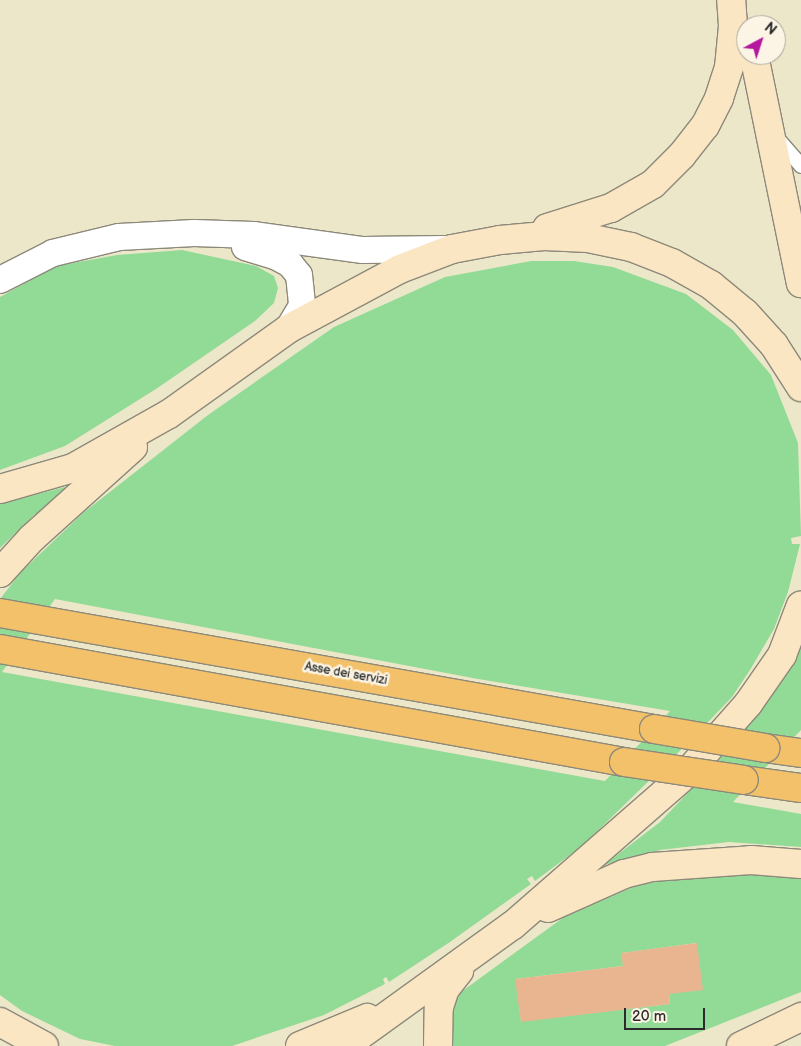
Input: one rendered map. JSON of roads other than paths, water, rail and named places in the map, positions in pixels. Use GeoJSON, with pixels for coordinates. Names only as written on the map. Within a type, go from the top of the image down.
{"type":"FeatureCollection","features":[{"type":"Feature","properties":{"kind":"main road"},"geometry":{"type":"LineString","coordinates":[[500,240],[611,208],[653,184],[682,156],[705,126],[719,98],[729,67],[732,26],[731,0]]}},
{"type":"Feature","properties":{"kind":"main road"},"geometry":{"type":"LineString","coordinates":[[742,0],[746,15]]}},
{"type":"Feature","properties":{"kind":"main road"},"geometry":{"type":"LineString","coordinates":[[756,65],[801,282]]}},
{"type":"Feature","properties":{"kind":"main road"},"geometry":{"type":"LineString","coordinates":[[0,572],[32,538],[170,414],[288,329],[400,269],[452,249],[500,240],[544,236],[588,238],[631,247],[672,263],[711,285],[745,313],[774,345],[801,387]]}},
{"type":"Feature","properties":{"kind":"main road"},"geometry":{"type":"LineString","coordinates":[[0,489],[73,468],[170,414]]}},
{"type":"Feature","properties":{"kind":"main road"},"geometry":{"type":"LineString","coordinates":[[345,1046],[513,925],[686,772],[730,725],[782,655],[801,605]]}},
{"type":"Feature","properties":{"kind":"main road","name":"Asse dei servizi"},"geometry":{"type":"LineString","coordinates":[[0,613],[654,729],[801,753]]}},
{"type":"Feature","properties":{"kind":"main road"},"geometry":{"type":"LineString","coordinates":[[8,650],[624,762],[801,788]]}},
{"type":"Feature","properties":{"kind":"main road"},"geometry":{"type":"LineString","coordinates":[[513,925],[600,883],[652,867],[751,860],[801,864]]}},
{"type":"Feature","properties":{"kind":"main road"},"geometry":{"type":"LineString","coordinates":[[438,1046],[439,1007],[445,990],[467,959]]}},
{"type":"Feature","properties":{"kind":"main road"},"geometry":{"type":"LineString","coordinates":[[300,1046],[410,1000]]}},
{"type":"Feature","properties":{"kind":"main road"},"geometry":{"type":"LineString","coordinates":[[740,1046],[801,1017]]}},
{"type":"Feature","properties":{"kind":"main road"},"geometry":{"type":"LineString","coordinates":[[1,1023],[21,1046]]}},
{"type":"Feature","properties":{"kind":"main road"},"geometry":{"type":"LineString","coordinates":[[1,1023],[44,1046]]}},
{"type":"Feature","properties":{"kind":"main road"},"geometry":{"type":"LineString","coordinates":[[752,1046],[801,1031]]}},
{"type":"Feature","properties":{"kind":"street"},"geometry":{"type":"LineString","coordinates":[[0,280],[52,254],[119,238],[194,233],[253,235],[363,250],[452,249]]}},
{"type":"Feature","properties":{"kind":"street"},"geometry":{"type":"LineString","coordinates":[[194,233],[275,256],[290,264],[299,275],[303,290],[302,306],[288,329]]}},
{"type":"Feature","properties":{"kind":"lane"},"geometry":{"type":"LineString","coordinates":[[771,130],[801,166]]}},
{"type":"Feature","properties":{"kind":"lane"},"geometry":{"type":"LineString","coordinates":[[801,274],[801,282]]}}]}
